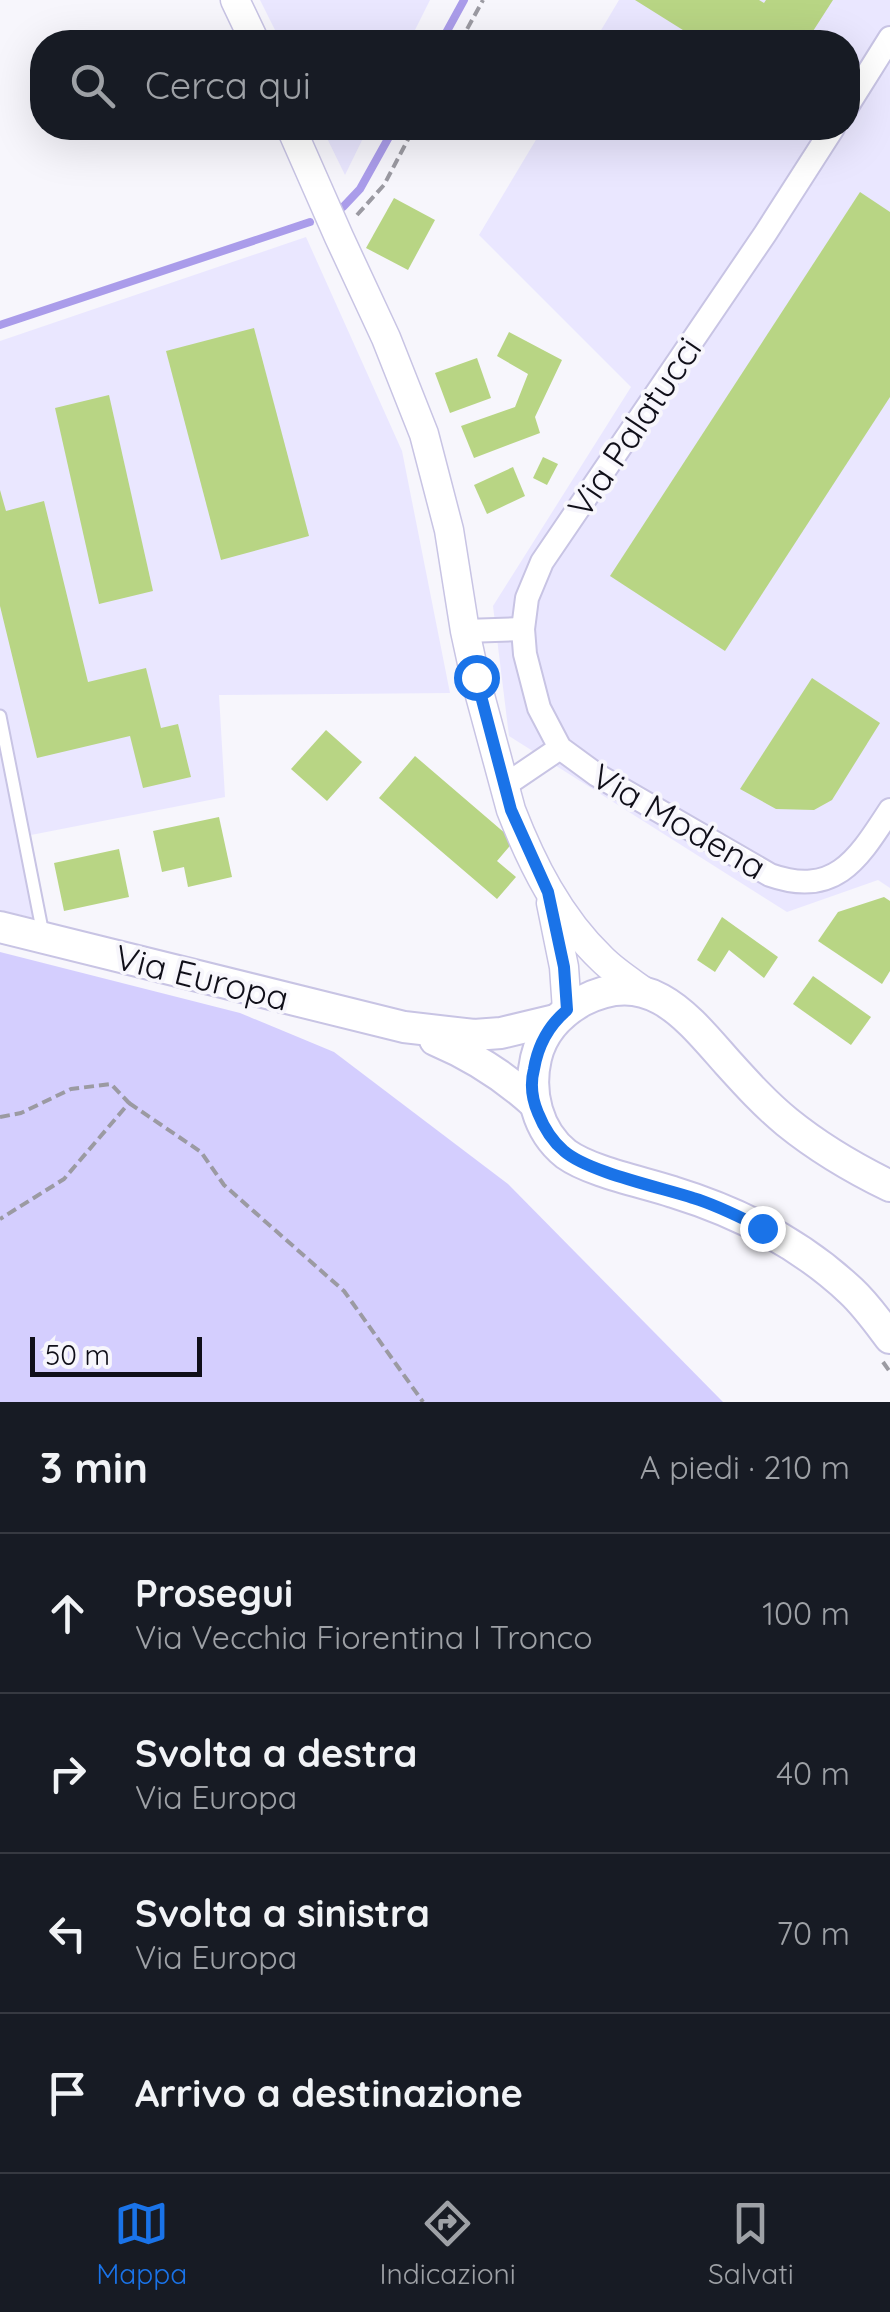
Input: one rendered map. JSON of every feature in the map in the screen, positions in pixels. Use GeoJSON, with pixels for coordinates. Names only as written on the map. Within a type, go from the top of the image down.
{"type":"FeatureCollection","features":[{"type":"Feature","properties":{"kind":"main road","name":"Via Europa"},"geometry":{"type":"LineString","coordinates":[[0,928],[404,1026],[474,1035],[501,1033],[561,1015],[593,996],[646,993]]}},
{"type":"Feature","properties":{"kind":"main road"},"geometry":{"type":"LineString","coordinates":[[646,993],[676,1006],[758,1096],[788,1123],[820,1148],[890,1186]]}},
{"type":"Feature","properties":{"kind":"main road"},"geometry":{"type":"LineString","coordinates":[[534,1103],[532,1079],[538,1050],[561,1015]]}},
{"type":"Feature","properties":{"kind":"main road","name":"Via Europa"},"geometry":{"type":"LineString","coordinates":[[404,1026],[482,1062],[505,1077],[534,1103],[544,1126],[566,1153],[584,1164],[729,1211],[791,1245],[864,1304],[885,1348]]}},
{"type":"Feature","properties":{"kind":"street"},"geometry":{"type":"LineString","coordinates":[[236,0],[249,30]]}},
{"type":"Feature","properties":{"kind":"street"},"geometry":{"type":"LineString","coordinates":[[860,86],[890,38]]}},
{"type":"Feature","properties":{"kind":"street"},"geometry":{"type":"LineString","coordinates":[[296,140],[424,434],[449,530],[465,632],[518,829],[548,892],[586,944],[646,993]]}},
{"type":"Feature","properties":{"kind":"street","name":"Via Palatucci"},"geometry":{"type":"LineString","coordinates":[[560,748],[539,708],[526,654],[523,630],[532,583],[542,562],[825,140]]}},
{"type":"Feature","properties":{"kind":"street"},"geometry":{"type":"LineString","coordinates":[[465,632],[523,630]]}},
{"type":"Feature","properties":{"kind":"street"},"geometry":{"type":"LineString","coordinates":[[504,786],[560,748]]}},
{"type":"Feature","properties":{"kind":"street","name":"Via Modena"},"geometry":{"type":"LineString","coordinates":[[560,748],[597,775],[756,868],[797,882],[824,880],[849,867],[890,810]]}},
{"type":"Feature","properties":{"kind":"street"},"geometry":{"type":"LineString","coordinates":[[548,892],[564,967],[561,1015]]}},
{"type":"Feature","properties":{"kind":"lane"},"geometry":{"type":"LineString","coordinates":[[0,716],[44,938]]}},
{"type":"Feature","properties":{"kind":"path"},"geometry":{"type":"LineString","coordinates":[[467,30],[483,0]]}},
{"type":"Feature","properties":{"kind":"path"},"geometry":{"type":"LineString","coordinates":[[0,1117],[21,1113],[72,1089],[111,1084],[129,1103],[200,1152],[224,1186],[344,1292],[423,1402]]}},
{"type":"Feature","properties":{"kind":"path"},"geometry":{"type":"LineString","coordinates":[[0,1219],[64,1179],[129,1103]]}},
{"type":"Feature","properties":{"kind":"path"},"geometry":{"type":"LineString","coordinates":[[885,1348],[890,1372]]}},
{"type":"Feature","properties":{"kind":"shaded area"},"geometry":{"type":"Polygon","coordinates":[[[260,0],[430,0],[415,30],[275,30],[260,0]]]}},
{"type":"Feature","properties":{"kind":"shaded area"},"geometry":{"type":"Polygon","coordinates":[[[619,0],[890,0],[890,888],[878,880],[787,912],[509,736],[493,606],[631,387],[479,235],[536,140],[860,140],[860,30],[601,30],[619,0]]]}},
{"type":"Feature","properties":{"kind":"shaded area"},"geometry":{"type":"Polygon","coordinates":[[[328,140],[362,140],[345,175],[328,140]]]}},
{"type":"Feature","properties":{"kind":"shaded area"},"geometry":{"type":"Polygon","coordinates":[[[306,237],[402,451],[450,693],[219,695],[225,797],[31,835],[47,921],[0,910],[0,341],[306,237]]]}},
{"type":"Feature","properties":{"kind":"shaded area"},"geometry":{"type":"Polygon","coordinates":[[[0,952],[240,1013],[334,1052],[508,1184],[723,1402],[0,1402],[0,952]]]}},
{"type":"Feature","properties":{"kind":"building"},"geometry":{"type":"Polygon","coordinates":[[[635,0],[833,0],[814,30],[683,30],[635,0]]]}},
{"type":"Feature","properties":{"kind":"building"},"geometry":{"type":"Polygon","coordinates":[[[860,192],[890,212],[890,397],[725,651],[610,576],[860,192]]]}},
{"type":"Feature","properties":{"kind":"building"},"geometry":{"type":"Polygon","coordinates":[[[394,198],[435,220],[408,270],[366,248],[394,198]]]}},
{"type":"Feature","properties":{"kind":"building"},"geometry":{"type":"Polygon","coordinates":[[[254,328],[309,536],[221,560],[166,351],[254,328]]]}},
{"type":"Feature","properties":{"kind":"building"},"geometry":{"type":"Polygon","coordinates":[[[509,332],[562,360],[535,417],[540,433],[474,458],[461,426],[515,407],[528,374],[497,356],[509,332]]]}},
{"type":"Feature","properties":{"kind":"building"},"geometry":{"type":"Polygon","coordinates":[[[477,358],[491,398],[450,413],[435,373],[477,358]]]}},
{"type":"Feature","properties":{"kind":"building"},"geometry":{"type":"Polygon","coordinates":[[[109,395],[153,591],[99,604],[55,408],[109,395]]]}},
{"type":"Feature","properties":{"kind":"building"},"geometry":{"type":"Polygon","coordinates":[[[543,457],[558,464],[547,485],[533,478],[543,457]]]}},
{"type":"Feature","properties":{"kind":"building"},"geometry":{"type":"Polygon","coordinates":[[[513,467],[525,496],[487,514],[474,485],[513,467]]]}},
{"type":"Feature","properties":{"kind":"building"},"geometry":{"type":"Polygon","coordinates":[[[0,490],[6,511],[44,501],[88,682],[146,668],[161,728],[178,724],[191,777],[143,788],[130,736],[37,758],[0,606],[0,490]]]}},
{"type":"Feature","properties":{"kind":"building"},"geometry":{"type":"Polygon","coordinates":[[[812,678],[880,723],[832,800],[814,810],[776,809],[740,789],[812,678]]]}},
{"type":"Feature","properties":{"kind":"building"},"geometry":{"type":"Polygon","coordinates":[[[326,730],[362,762],[327,801],[291,769],[326,730]]]}},
{"type":"Feature","properties":{"kind":"building"},"geometry":{"type":"Polygon","coordinates":[[[415,756],[514,841],[497,861],[516,877],[497,899],[379,798],[415,756]]]}},
{"type":"Feature","properties":{"kind":"building"},"geometry":{"type":"Polygon","coordinates":[[[219,817],[232,877],[188,887],[184,867],[162,872],[153,831],[219,817]]]}},
{"type":"Feature","properties":{"kind":"building"},"geometry":{"type":"Polygon","coordinates":[[[119,849],[129,897],[64,911],[54,863],[119,849]]]}},
{"type":"Feature","properties":{"kind":"building"},"geometry":{"type":"Polygon","coordinates":[[[884,897],[890,901],[890,971],[882,984],[818,941],[838,912],[884,897]]]}},
{"type":"Feature","properties":{"kind":"building"},"geometry":{"type":"Polygon","coordinates":[[[722,917],[778,957],[764,978],[729,950],[715,972],[697,960],[722,917]]]}},
{"type":"Feature","properties":{"kind":"building"},"geometry":{"type":"Polygon","coordinates":[[[813,976],[871,1017],[851,1045],[793,1004],[813,976]]]}},
{"type":"Feature","properties":{"kind":"waterway"},"geometry":{"type":"LineString","coordinates":[[448,30],[464,0]]}},
{"type":"Feature","properties":{"kind":"waterway"},"geometry":{"type":"LineString","coordinates":[[343,207],[360,189],[387,140]]}},
{"type":"Feature","properties":{"kind":"waterway"},"geometry":{"type":"LineString","coordinates":[[0,325],[310,222]]}},
{"type":"Feature","properties":{"kind":"route"},"geometry":{"type":"LineString","coordinates":[[476,677],[511,810],[548,892],[564,967],[567,1010],[545,1035],[532,1079],[534,1103],[544,1126],[566,1153],[584,1164],[698,1199],[762,1228]]}}]}
